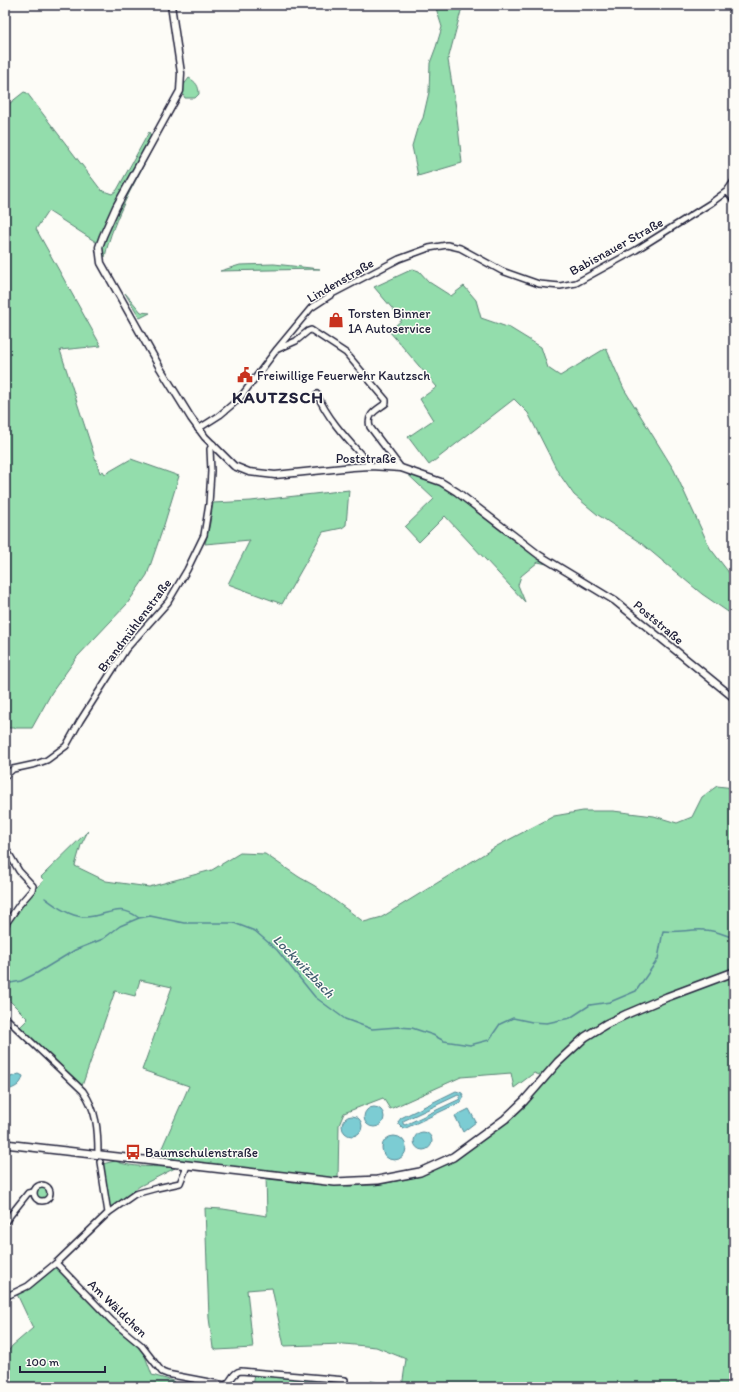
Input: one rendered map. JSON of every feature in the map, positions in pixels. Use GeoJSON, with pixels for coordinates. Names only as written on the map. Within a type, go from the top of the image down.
{"type":"FeatureCollection","features":[{"type":"Feature","properties":{"kind":"main road"},"geometry":{"type":"LineString","coordinates":[[5,1144],[99,1158],[335,1182],[378,1180],[420,1172],[453,1157],[505,1119],[558,1062],[585,1037],[606,1024],[627,1014],[667,997],[734,972]]}},
{"type":"Feature","properties":{"kind":"street","name":"Poststraße"},"geometry":{"type":"LineString","coordinates":[[171,5],[181,73],[180,91],[116,207],[99,247],[101,263],[160,368],[198,429],[234,466],[249,472],[275,474],[371,466],[401,468],[441,482],[457,492],[539,555],[615,601],[734,698]]}},
{"type":"Feature","properties":{"kind":"street","name":"Babisnauer Straße"},"geometry":{"type":"LineString","coordinates":[[429,248],[447,245],[460,248],[502,271],[539,284],[560,286],[576,283],[642,246],[711,203],[727,191],[734,182]]}},
{"type":"Feature","properties":{"kind":"street"},"geometry":{"type":"LineString","coordinates":[[727,191],[734,200]]}},
{"type":"Feature","properties":{"kind":"street","name":"Lindenstraße"},"geometry":{"type":"LineString","coordinates":[[198,429],[220,415],[238,400],[311,308],[399,259],[429,248]]}},
{"type":"Feature","properties":{"kind":"street","name":"Lindenstraße"},"geometry":{"type":"LineString","coordinates":[[277,349],[296,341],[311,330],[346,353],[386,400],[386,403],[370,416],[368,421],[370,427],[401,468]]}},
{"type":"Feature","properties":{"kind":"street"},"geometry":{"type":"LineString","coordinates":[[317,394],[322,406],[332,420],[371,466]]}},
{"type":"Feature","properties":{"kind":"street","name":"Brandmühlenstraße"},"geometry":{"type":"LineString","coordinates":[[5,776],[13,769],[47,760],[66,746],[80,721],[126,649],[163,609],[172,595],[187,570],[204,535],[209,504],[211,471],[210,449],[213,444]]}},
{"type":"Feature","properties":{"kind":"street"},"geometry":{"type":"LineString","coordinates":[[5,847],[19,871],[33,886],[32,890],[5,925]]}},
{"type":"Feature","properties":{"kind":"street"},"geometry":{"type":"LineString","coordinates":[[5,1016],[83,1090],[90,1101],[94,1110],[99,1158],[108,1213]]}},
{"type":"Feature","properties":{"kind":"street"},"geometry":{"type":"LineString","coordinates":[[5,1297],[28,1286],[56,1263],[108,1213],[135,1194],[180,1183],[187,1166]]}},
{"type":"Feature","properties":{"kind":"street"},"geometry":{"type":"LineString","coordinates":[[5,1222],[28,1193],[33,1192]]}},
{"type":"Feature","properties":{"kind":"street","name":"Am Wäldchen"},"geometry":{"type":"LineString","coordinates":[[56,1263],[112,1321],[141,1345],[162,1372],[225,1385],[228,1384],[235,1372],[241,1370],[345,1380]]}},
{"type":"Feature","properties":{"kind":"green space"},"geometry":{"type":"Polygon","coordinates":[[[435,5],[467,5],[461,11],[448,60],[456,108],[462,163],[418,176],[412,146],[417,129],[423,118],[429,92],[430,63],[442,27],[435,5]]]}},
{"type":"Feature","properties":{"kind":"green space"},"geometry":{"type":"Polygon","coordinates":[[[189,78],[198,86],[199,94],[195,98],[185,98],[182,93],[183,86],[189,78]]]}},
{"type":"Feature","properties":{"kind":"green space"},"geometry":{"type":"Polygon","coordinates":[[[24,92],[27,93],[101,190],[112,194],[117,190],[149,132],[155,143],[126,199],[114,228],[105,257],[96,242],[48,211],[36,229],[101,346],[60,350],[100,473],[103,471],[105,474],[131,459],[179,476],[147,575],[127,604],[77,657],[52,692],[32,728],[5,728],[5,107],[24,92]]]}},
{"type":"Feature","properties":{"kind":"green space"},"geometry":{"type":"Polygon","coordinates":[[[274,264],[320,269],[220,271],[240,265],[274,264]]]}},
{"type":"Feature","properties":{"kind":"green space"},"geometry":{"type":"Polygon","coordinates":[[[413,269],[419,271],[429,282],[451,296],[464,286],[476,300],[481,318],[510,328],[541,347],[548,368],[560,376],[606,348],[624,389],[674,470],[710,548],[730,574],[734,576],[734,616],[702,594],[641,543],[598,515],[574,495],[558,472],[528,413],[514,399],[429,465],[408,437],[433,420],[420,399],[437,387],[389,331],[402,320],[374,287],[413,269]]]}},
{"type":"Feature","properties":{"kind":"green space"},"geometry":{"type":"Polygon","coordinates":[[[125,293],[141,312],[150,313],[140,318],[125,293]]]}},
{"type":"Feature","properties":{"kind":"green space"},"geometry":{"type":"Polygon","coordinates":[[[401,468],[441,482],[560,567],[538,562],[521,576],[518,585],[525,602],[445,516],[419,542],[405,527],[434,499],[401,468]]]}},
{"type":"Feature","properties":{"kind":"green space"},"geometry":{"type":"Polygon","coordinates":[[[349,490],[346,525],[342,528],[323,532],[282,604],[228,584],[250,540],[205,544],[213,503],[251,501],[349,490]]]}},
{"type":"Feature","properties":{"kind":"green space"},"geometry":{"type":"Polygon","coordinates":[[[717,786],[734,788],[734,969],[727,972],[734,974],[734,1387],[402,1387],[406,1359],[376,1347],[344,1344],[284,1346],[272,1288],[247,1290],[253,1348],[217,1350],[213,1348],[209,1318],[205,1208],[223,1209],[267,1216],[266,1175],[335,1182],[348,1186],[376,1185],[421,1176],[454,1160],[485,1139],[509,1120],[545,1077],[534,1073],[514,1088],[511,1073],[461,1077],[390,1109],[383,1098],[344,1113],[339,1125],[338,1179],[295,1175],[158,1157],[189,1086],[142,1070],[172,987],[140,980],[135,996],[115,991],[82,1086],[20,1027],[28,1019],[5,998],[5,927],[44,880],[41,877],[88,831],[81,845],[75,866],[106,881],[149,887],[212,870],[240,853],[265,854],[315,886],[364,922],[382,917],[497,846],[554,816],[583,811],[613,811],[654,816],[677,823],[692,817],[702,797],[717,786]]]}},
{"type":"Feature","properties":{"kind":"green space"},"geometry":{"type":"Polygon","coordinates":[[[115,1161],[137,1166],[175,1168],[140,1186],[112,1207],[109,1204],[102,1164],[115,1161]]]}},
{"type":"Feature","properties":{"kind":"green space"},"geometry":{"type":"Polygon","coordinates":[[[42,1187],[46,1189],[48,1193],[46,1197],[42,1199],[38,1197],[36,1193],[38,1189],[42,1187]]]}},
{"type":"Feature","properties":{"kind":"green space"},"geometry":{"type":"Polygon","coordinates":[[[56,1263],[112,1321],[141,1345],[152,1375],[173,1381],[176,1387],[5,1387],[5,1356],[12,1346],[33,1328],[16,1292],[56,1263]]]}},
{"type":"Feature","properties":{"kind":"green space"},"geometry":{"type":"Polygon","coordinates":[[[254,1373],[345,1380],[343,1387],[252,1387],[254,1373]]]}},
{"type":"Feature","properties":{"kind":"green space"},"geometry":{"type":"Polygon","coordinates":[[[371,1381],[395,1387],[369,1387],[371,1381]]]}},
{"type":"Feature","properties":{"kind":"water"},"geometry":{"type":"Polygon","coordinates":[[[19,1074],[23,1076],[21,1082],[14,1088],[5,1091],[5,1079],[19,1074]]]}},
{"type":"Feature","properties":{"kind":"water"},"geometry":{"type":"Polygon","coordinates":[[[456,1091],[462,1093],[464,1097],[461,1102],[403,1129],[398,1122],[401,1118],[456,1091]],[[458,1095],[403,1121],[403,1124],[405,1125],[460,1099],[460,1096],[458,1095]]]}},
{"type":"Feature","properties":{"kind":"water"},"geometry":{"type":"Polygon","coordinates":[[[374,1107],[381,1110],[384,1117],[381,1124],[374,1127],[367,1124],[364,1117],[367,1110],[374,1107]]]}},
{"type":"Feature","properties":{"kind":"water"},"geometry":{"type":"Polygon","coordinates":[[[469,1109],[476,1122],[463,1132],[455,1116],[469,1109]]]}},
{"type":"Feature","properties":{"kind":"water"},"geometry":{"type":"Polygon","coordinates":[[[352,1116],[359,1119],[362,1126],[359,1133],[352,1136],[345,1133],[342,1126],[345,1119],[352,1116]]]}},
{"type":"Feature","properties":{"kind":"water"},"geometry":{"type":"Polygon","coordinates":[[[423,1132],[429,1135],[432,1141],[429,1147],[423,1150],[417,1147],[414,1141],[417,1135],[423,1132]]]}},
{"type":"Feature","properties":{"kind":"water"},"geometry":{"type":"Polygon","coordinates":[[[394,1136],[403,1139],[406,1148],[403,1157],[394,1160],[385,1157],[382,1148],[385,1139],[394,1136]]]}},
{"type":"Feature","properties":{"kind":"waterway"},"geometry":{"type":"LineString","coordinates":[[45,898],[73,915],[91,917],[118,910],[131,913],[139,918]]}},
{"type":"Feature","properties":{"kind":"waterway","name":"Lockwitzbach"},"geometry":{"type":"LineString","coordinates":[[5,984],[21,981],[75,950],[103,939],[120,926],[139,918],[150,916],[184,923],[234,923],[255,931],[277,950],[315,997],[345,1019],[372,1029],[398,1027],[412,1028],[433,1035],[444,1041],[470,1045],[489,1040],[500,1024],[513,1018],[547,1023],[570,1018],[590,1005],[610,1002],[636,991],[658,959],[663,931],[673,932],[708,930],[734,938]]}},
{"type":"Feature","properties":{"kind":"place","name":"Torsten Binner 1A Autoservice"},"geometry":{"type":"Point","coordinates":[336,320]}},
{"type":"Feature","properties":{"kind":"place","name":"Freiwillige Feuerwehr Kautzsch"},"geometry":{"type":"Point","coordinates":[245,375]}},
{"type":"Feature","properties":{"kind":"place","name":"Baumschulenstraße"},"geometry":{"type":"Point","coordinates":[133,1152]}},
{"type":"Feature","properties":{"kind":"district","name":"KAUTZSCH"},"geometry":{"type":"Point","coordinates":[278,397]}}]}
